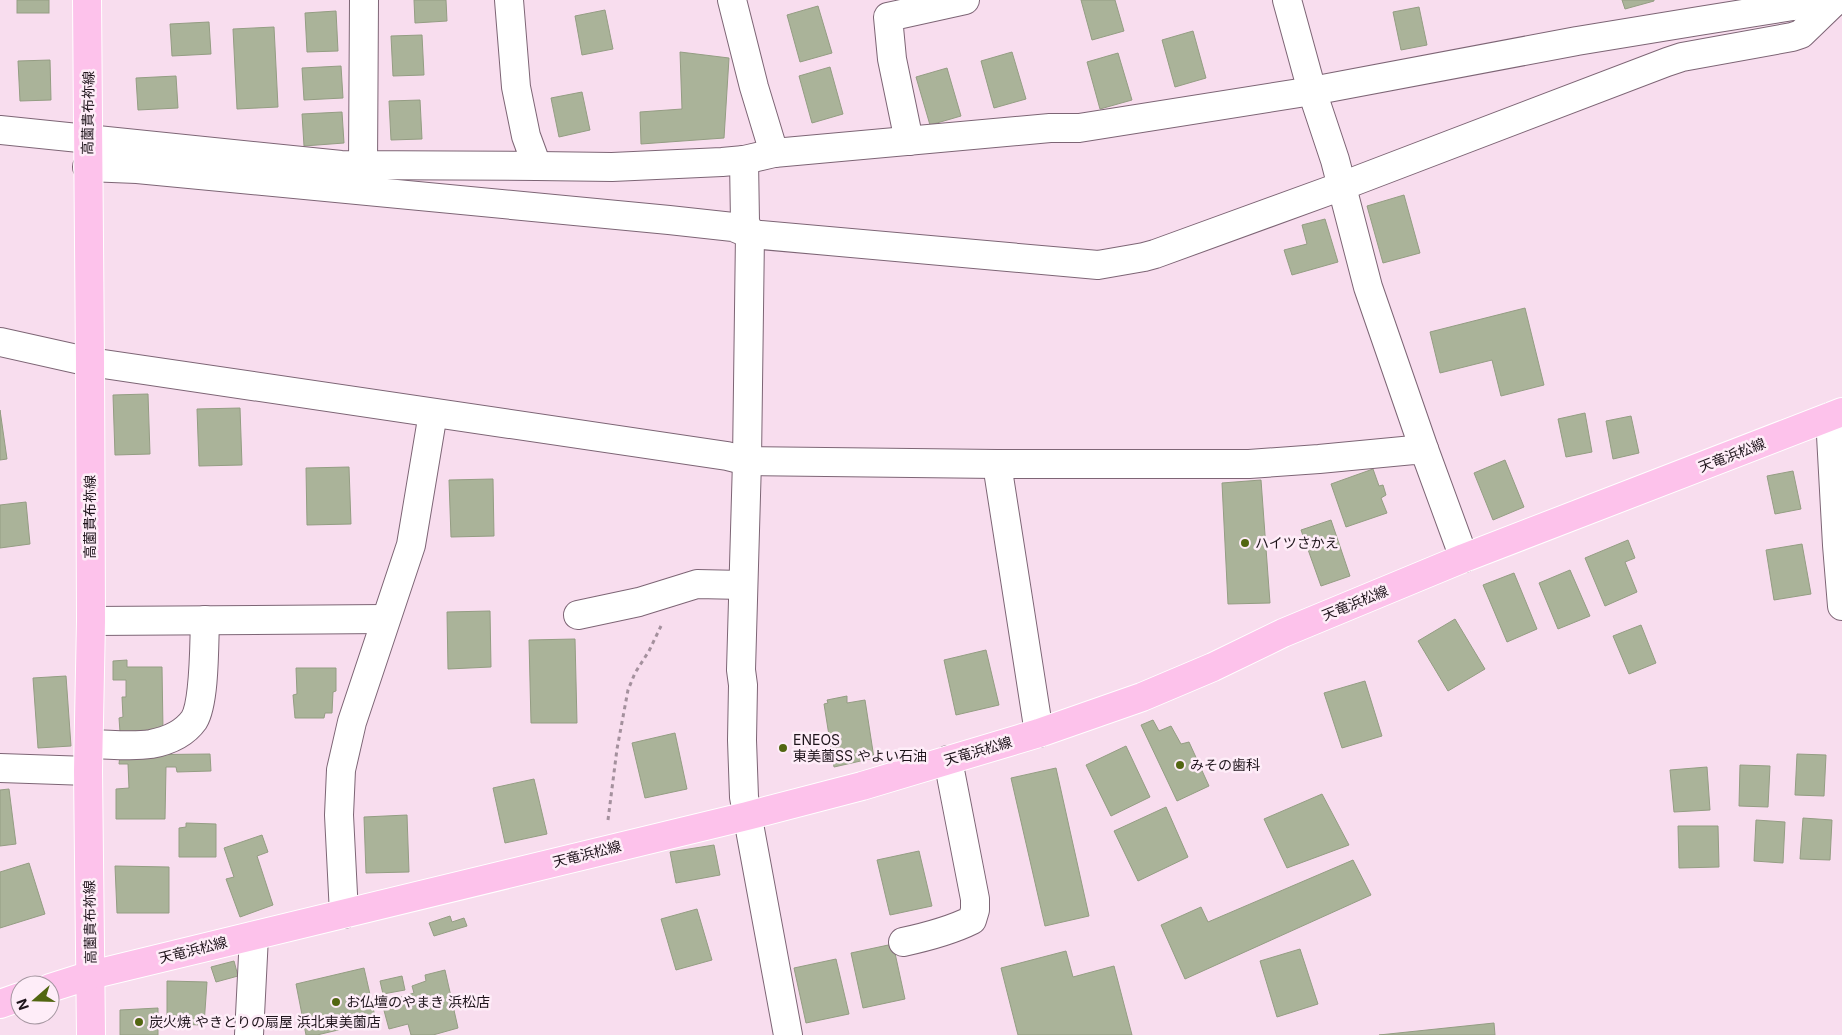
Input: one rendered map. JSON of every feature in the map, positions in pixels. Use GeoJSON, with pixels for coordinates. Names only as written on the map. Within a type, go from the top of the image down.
{"type":"FeatureCollection","features":[{"type":"Feature","properties":{"kind":"main road","name":"高薗貴布祢線"},"geometry":{"type":"LineString","coordinates":[[87,0],[89,55],[91,621],[88,770],[91,1035]]}},
{"type":"Feature","properties":{"kind":"main road","name":"天竜浜松線"},"geometry":{"type":"LineString","coordinates":[[60,985],[91,975],[746,816],[862,786],[1039,733],[1142,697],[1213,667],[1283,633],[1464,558],[1836,414]]}},
{"type":"Feature","properties":{"kind":"street"},"geometry":{"type":"LineString","coordinates":[[363,165],[364,0]]}},
{"type":"Feature","properties":{"kind":"street"},"geometry":{"type":"LineString","coordinates":[[509,0],[516,87],[526,136],[537,166]]}},
{"type":"Feature","properties":{"kind":"street"},"geometry":{"type":"LineString","coordinates":[[732,0],[754,87],[774,153]]}},
{"type":"Feature","properties":{"kind":"street"},"geometry":{"type":"LineString","coordinates":[[908,141],[892,59],[886,8],[965,0]]}},
{"type":"Feature","properties":{"kind":"street"},"geometry":{"type":"LineString","coordinates":[[1287,0],[1312,91],[1342,186],[1368,287],[1464,558]]}},
{"type":"Feature","properties":{"kind":"street"},"geometry":{"type":"LineString","coordinates":[[0,130],[341,165],[612,167],[744,160],[774,153],[1050,128],[1079,128],[1312,91],[1689,22],[1793,6],[1834,2]]}},
{"type":"Feature","properties":{"kind":"street"},"geometry":{"type":"LineString","coordinates":[[88,167],[136,169],[669,220],[734,227],[750,234],[1098,264],[1144,257],[1342,186],[1682,57],[1801,34],[1834,2]]}},
{"type":"Feature","properties":{"kind":"street"},"geometry":{"type":"LineString","coordinates":[[744,160],[745,222],[750,234],[747,461],[741,670],[743,685],[744,797],[788,1035]]}},
{"type":"Feature","properties":{"kind":"street"},"geometry":{"type":"LineString","coordinates":[[0,342],[90,362],[727,456],[747,461],[997,464],[1249,464],[1424,449]]}},
{"type":"Feature","properties":{"kind":"street"},"geometry":{"type":"LineString","coordinates":[[344,914],[339,816],[341,770],[352,722],[413,536],[433,413]]}},
{"type":"Feature","properties":{"kind":"street"},"geometry":{"type":"LineString","coordinates":[[1836,414],[1837,545],[1842,606]]}},
{"type":"Feature","properties":{"kind":"street"},"geometry":{"type":"LineString","coordinates":[[997,464],[1039,733]]}},
{"type":"Feature","properties":{"kind":"street"},"geometry":{"type":"LineString","coordinates":[[578,615],[639,602],[697,584],[743,585]]}},
{"type":"Feature","properties":{"kind":"street"},"geometry":{"type":"LineString","coordinates":[[91,621],[385,619]]}},
{"type":"Feature","properties":{"kind":"street"},"geometry":{"type":"LineString","coordinates":[[88,744],[150,744],[168,740],[180,734],[194,720],[199,703],[205,620]]}},
{"type":"Feature","properties":{"kind":"street"},"geometry":{"type":"LineString","coordinates":[[903,942],[963,925],[972,920],[976,910],[948,760]]}},
{"type":"Feature","properties":{"kind":"street"},"geometry":{"type":"LineString","coordinates":[[0,768],[88,770]]}},
{"type":"Feature","properties":{"kind":"street"},"geometry":{"type":"LineString","coordinates":[[249,1035],[254,936]]}},
{"type":"Feature","properties":{"kind":"path"},"geometry":{"type":"LineString","coordinates":[[604,850],[617,749],[628,690],[635,673],[649,651],[669,607],[679,591]]}},
{"type":"Feature","properties":{"kind":"building"},"geometry":{"type":"Polygon","coordinates":[[[17,0],[49,0],[49,13],[17,13],[17,0]]]}},
{"type":"Feature","properties":{"kind":"building"},"geometry":{"type":"Polygon","coordinates":[[[414,0],[446,0],[447,21],[415,23],[414,0]]]}},
{"type":"Feature","properties":{"kind":"building"},"geometry":{"type":"Polygon","coordinates":[[[1081,0],[1115,0],[1124,31],[1092,40],[1081,0]]]}},
{"type":"Feature","properties":{"kind":"building"},"geometry":{"type":"Polygon","coordinates":[[[1622,0],[1654,0],[1654,1],[1625,9],[1622,0]]]}},
{"type":"Feature","properties":{"kind":"building"},"geometry":{"type":"Polygon","coordinates":[[[818,6],[832,53],[800,62],[787,15],[818,6]]]}},
{"type":"Feature","properties":{"kind":"building"},"geometry":{"type":"Polygon","coordinates":[[[1419,7],[1427,45],[1401,50],[1393,12],[1419,7]]]}},
{"type":"Feature","properties":{"kind":"building"},"geometry":{"type":"Polygon","coordinates":[[[605,10],[613,49],[582,55],[575,16],[605,10]]]}},
{"type":"Feature","properties":{"kind":"building"},"geometry":{"type":"Polygon","coordinates":[[[336,11],[338,51],[307,52],[305,13],[336,11]]]}},
{"type":"Feature","properties":{"kind":"building"},"geometry":{"type":"Polygon","coordinates":[[[209,22],[211,54],[172,56],[170,24],[209,22]]]}},
{"type":"Feature","properties":{"kind":"building"},"geometry":{"type":"Polygon","coordinates":[[[274,27],[278,107],[237,109],[233,29],[274,27]]]}},
{"type":"Feature","properties":{"kind":"building"},"geometry":{"type":"Polygon","coordinates":[[[1193,31],[1206,78],[1175,87],[1162,40],[1193,31]]]}},
{"type":"Feature","properties":{"kind":"building"},"geometry":{"type":"Polygon","coordinates":[[[422,35],[424,75],[393,76],[391,36],[422,35]]]}},
{"type":"Feature","properties":{"kind":"building"},"geometry":{"type":"Polygon","coordinates":[[[680,52],[729,58],[724,138],[641,144],[640,112],[682,109],[680,52]]]}},
{"type":"Feature","properties":{"kind":"building"},"geometry":{"type":"Polygon","coordinates":[[[1012,52],[1026,99],[994,108],[981,61],[1012,52]]]}},
{"type":"Feature","properties":{"kind":"building"},"geometry":{"type":"Polygon","coordinates":[[[1118,53],[1132,100],[1100,109],[1087,62],[1118,53]]]}},
{"type":"Feature","properties":{"kind":"building"},"geometry":{"type":"Polygon","coordinates":[[[50,60],[51,100],[20,101],[18,61],[50,60]]]}},
{"type":"Feature","properties":{"kind":"building"},"geometry":{"type":"Polygon","coordinates":[[[341,66],[343,98],[304,100],[302,68],[341,66]]]}},
{"type":"Feature","properties":{"kind":"building"},"geometry":{"type":"Polygon","coordinates":[[[830,67],[843,114],[812,123],[799,76],[830,67]]]}},
{"type":"Feature","properties":{"kind":"building"},"geometry":{"type":"Polygon","coordinates":[[[947,68],[961,116],[930,125],[916,77],[947,68]]]}},
{"type":"Feature","properties":{"kind":"building"},"geometry":{"type":"Polygon","coordinates":[[[176,76],[178,108],[138,110],[136,78],[176,76]]]}},
{"type":"Feature","properties":{"kind":"building"},"geometry":{"type":"Polygon","coordinates":[[[582,92],[590,130],[559,137],[551,98],[582,92]]]}},
{"type":"Feature","properties":{"kind":"building"},"geometry":{"type":"Polygon","coordinates":[[[420,100],[422,139],[391,140],[389,101],[420,100]]]}},
{"type":"Feature","properties":{"kind":"building"},"geometry":{"type":"Polygon","coordinates":[[[342,112],[344,143],[304,146],[302,114],[342,112]]]}},
{"type":"Feature","properties":{"kind":"building"},"geometry":{"type":"Polygon","coordinates":[[[1404,195],[1420,253],[1383,263],[1367,206],[1404,195]]]}},
{"type":"Feature","properties":{"kind":"building"},"geometry":{"type":"Polygon","coordinates":[[[1325,219],[1338,262],[1292,275],[1284,250],[1307,244],[1302,225],[1325,219]]]}},
{"type":"Feature","properties":{"kind":"building"},"geometry":{"type":"Polygon","coordinates":[[[1525,308],[1544,385],[1501,396],[1492,360],[1440,373],[1430,332],[1525,308]]]}},
{"type":"Feature","properties":{"kind":"building"},"geometry":{"type":"Polygon","coordinates":[[[148,394],[150,454],[115,455],[113,395],[148,394]]]}},
{"type":"Feature","properties":{"kind":"building"},"geometry":{"type":"Polygon","coordinates":[[[240,408],[242,465],[199,466],[197,409],[240,408]]]}},
{"type":"Feature","properties":{"kind":"building"},"geometry":{"type":"Polygon","coordinates":[[[0,410],[7,459],[0,460],[0,410]]]}},
{"type":"Feature","properties":{"kind":"building"},"geometry":{"type":"Polygon","coordinates":[[[1585,413],[1592,452],[1566,457],[1558,419],[1585,413]]]}},
{"type":"Feature","properties":{"kind":"building"},"geometry":{"type":"Polygon","coordinates":[[[1631,416],[1639,453],[1613,459],[1606,421],[1631,416]]]}},
{"type":"Feature","properties":{"kind":"building"},"geometry":{"type":"Polygon","coordinates":[[[1505,460],[1524,507],[1493,520],[1474,473],[1505,460]]]}},
{"type":"Feature","properties":{"kind":"building"},"geometry":{"type":"Polygon","coordinates":[[[349,467],[351,524],[307,525],[306,468],[349,467]]]}},
{"type":"Feature","properties":{"kind":"building"},"geometry":{"type":"Polygon","coordinates":[[[1373,469],[1379,486],[1383,485],[1386,495],[1381,498],[1387,513],[1346,527],[1331,484],[1373,469]]]}},
{"type":"Feature","properties":{"kind":"building"},"geometry":{"type":"Polygon","coordinates":[[[1793,471],[1801,509],[1775,514],[1767,476],[1793,471]]]}},
{"type":"Feature","properties":{"kind":"building"},"geometry":{"type":"Polygon","coordinates":[[[493,479],[494,536],[451,537],[449,480],[493,479]]]}},
{"type":"Feature","properties":{"kind":"building","name":"ハイツさかえ"},"geometry":{"type":"Polygon","coordinates":[[[1261,480],[1270,603],[1228,604],[1222,483],[1261,480]]]}},
{"type":"Feature","properties":{"kind":"building"},"geometry":{"type":"Polygon","coordinates":[[[26,502],[30,544],[0,548],[0,505],[26,502]]]}},
{"type":"Feature","properties":{"kind":"building"},"geometry":{"type":"Polygon","coordinates":[[[1331,520],[1350,576],[1321,586],[1301,530],[1331,520]]]}},
{"type":"Feature","properties":{"kind":"building"},"geometry":{"type":"Polygon","coordinates":[[[1628,540],[1635,558],[1625,562],[1637,592],[1605,606],[1585,558],[1628,540]]]}},
{"type":"Feature","properties":{"kind":"building"},"geometry":{"type":"Polygon","coordinates":[[[1802,544],[1811,594],[1774,600],[1766,550],[1802,544]]]}},
{"type":"Feature","properties":{"kind":"building"},"geometry":{"type":"Polygon","coordinates":[[[1570,570],[1590,616],[1558,629],[1539,583],[1570,570]]]}},
{"type":"Feature","properties":{"kind":"building"},"geometry":{"type":"Polygon","coordinates":[[[1514,573],[1537,629],[1507,642],[1483,585],[1514,573]]]}},
{"type":"Feature","properties":{"kind":"building"},"geometry":{"type":"Polygon","coordinates":[[[490,611],[491,667],[448,669],[447,612],[490,611]]]}},
{"type":"Feature","properties":{"kind":"building"},"geometry":{"type":"Polygon","coordinates":[[[1455,619],[1485,669],[1448,691],[1418,641],[1455,619]]]}},
{"type":"Feature","properties":{"kind":"building"},"geometry":{"type":"Polygon","coordinates":[[[1641,625],[1656,663],[1629,674],[1613,636],[1641,625]]]}},
{"type":"Feature","properties":{"kind":"building"},"geometry":{"type":"Polygon","coordinates":[[[575,639],[577,723],[531,723],[529,640],[575,639]]]}},
{"type":"Feature","properties":{"kind":"building"},"geometry":{"type":"Polygon","coordinates":[[[986,650],[999,705],[956,715],[944,660],[986,650]]]}},
{"type":"Feature","properties":{"kind":"building"},"geometry":{"type":"Polygon","coordinates":[[[127,660],[127,667],[162,667],[163,730],[120,732],[119,718],[123,717],[122,697],[126,697],[126,680],[113,680],[113,661],[127,660]]]}},
{"type":"Feature","properties":{"kind":"building"},"geometry":{"type":"Polygon","coordinates":[[[296,668],[336,668],[336,691],[333,692],[332,713],[325,713],[324,718],[295,718],[293,695],[297,694],[296,668]]]}},
{"type":"Feature","properties":{"kind":"building"},"geometry":{"type":"Polygon","coordinates":[[[66,676],[71,746],[38,748],[33,678],[66,676]]]}},
{"type":"Feature","properties":{"kind":"building"},"geometry":{"type":"Polygon","coordinates":[[[1365,681],[1382,736],[1342,748],[1324,693],[1365,681]]]}},
{"type":"Feature","properties":{"kind":"building"},"geometry":{"type":"Polygon","coordinates":[[[847,696],[847,703],[865,700],[874,758],[834,767],[824,704],[828,703],[827,700],[847,696]]]}},
{"type":"Feature","properties":{"kind":"building","name":"みその歯科"},"geometry":{"type":"Polygon","coordinates":[[[1153,720],[1159,731],[1171,726],[1181,744],[1189,742],[1209,786],[1177,801],[1141,725],[1153,720]]]}},
{"type":"Feature","properties":{"kind":"building"},"geometry":{"type":"Polygon","coordinates":[[[675,733],[687,789],[645,798],[632,743],[675,733]]]}},
{"type":"Feature","properties":{"kind":"building"},"geometry":{"type":"Polygon","coordinates":[[[1126,746],[1150,797],[1111,816],[1086,765],[1126,746]]]}},
{"type":"Feature","properties":{"kind":"building"},"geometry":{"type":"Polygon","coordinates":[[[210,754],[211,771],[177,772],[176,767],[166,767],[165,819],[116,819],[116,789],[129,788],[128,764],[119,764],[120,755],[210,754]]]}},
{"type":"Feature","properties":{"kind":"building"},"geometry":{"type":"Polygon","coordinates":[[[1797,754],[1826,755],[1824,796],[1795,795],[1797,754]]]}},
{"type":"Feature","properties":{"kind":"building"},"geometry":{"type":"Polygon","coordinates":[[[1740,765],[1770,766],[1768,807],[1739,806],[1740,765]]]}},
{"type":"Feature","properties":{"kind":"building"},"geometry":{"type":"Polygon","coordinates":[[[1707,767],[1710,810],[1674,812],[1670,770],[1707,767]]]}},
{"type":"Feature","properties":{"kind":"building"},"geometry":{"type":"Polygon","coordinates":[[[1056,768],[1089,916],[1045,926],[1011,778],[1056,768]]]}},
{"type":"Feature","properties":{"kind":"building"},"geometry":{"type":"Polygon","coordinates":[[[534,779],[547,834],[505,843],[493,788],[534,779]]]}},
{"type":"Feature","properties":{"kind":"building"},"geometry":{"type":"Polygon","coordinates":[[[9,789],[16,844],[0,846],[0,790],[9,789]]]}},
{"type":"Feature","properties":{"kind":"building"},"geometry":{"type":"Polygon","coordinates":[[[1322,794],[1349,845],[1287,868],[1264,819],[1322,794]]]}},
{"type":"Feature","properties":{"kind":"building"},"geometry":{"type":"Polygon","coordinates":[[[1166,807],[1188,857],[1138,881],[1114,831],[1166,807]]]}},
{"type":"Feature","properties":{"kind":"building"},"geometry":{"type":"Polygon","coordinates":[[[407,815],[409,872],[366,873],[364,817],[407,815]]]}},
{"type":"Feature","properties":{"kind":"building"},"geometry":{"type":"Polygon","coordinates":[[[1803,818],[1832,820],[1830,860],[1800,859],[1803,818]]]}},
{"type":"Feature","properties":{"kind":"building"},"geometry":{"type":"Polygon","coordinates":[[[1756,820],[1785,822],[1783,863],[1754,861],[1756,820]]]}},
{"type":"Feature","properties":{"kind":"building"},"geometry":{"type":"Polygon","coordinates":[[[186,823],[216,824],[216,857],[179,857],[179,828],[186,827],[186,823]]]}},
{"type":"Feature","properties":{"kind":"building"},"geometry":{"type":"Polygon","coordinates":[[[1678,826],[1718,826],[1719,867],[1679,868],[1678,826]]]}},
{"type":"Feature","properties":{"kind":"building"},"geometry":{"type":"Polygon","coordinates":[[[262,835],[268,852],[257,856],[273,905],[240,917],[226,879],[234,877],[224,848],[262,835]]]}},
{"type":"Feature","properties":{"kind":"building"},"geometry":{"type":"Polygon","coordinates":[[[714,845],[720,875],[676,883],[670,852],[714,845]]]}},
{"type":"Feature","properties":{"kind":"building"},"geometry":{"type":"Polygon","coordinates":[[[919,851],[932,906],[890,915],[877,860],[919,851]]]}},
{"type":"Feature","properties":{"kind":"building"},"geometry":{"type":"Polygon","coordinates":[[[1353,860],[1371,895],[1185,979],[1161,925],[1201,907],[1208,922],[1353,860]]]}},
{"type":"Feature","properties":{"kind":"building"},"geometry":{"type":"Polygon","coordinates":[[[29,863],[45,914],[0,928],[0,872],[29,863]]]}},
{"type":"Feature","properties":{"kind":"building"},"geometry":{"type":"Polygon","coordinates":[[[115,866],[169,867],[169,913],[117,913],[115,866]]]}},
{"type":"Feature","properties":{"kind":"building"},"geometry":{"type":"Polygon","coordinates":[[[697,909],[712,960],[676,970],[661,919],[697,909]]]}},
{"type":"Feature","properties":{"kind":"building"},"geometry":{"type":"Polygon","coordinates":[[[450,916],[452,922],[464,918],[467,926],[434,936],[429,923],[450,916]]]}},
{"type":"Feature","properties":{"kind":"building"},"geometry":{"type":"Polygon","coordinates":[[[893,944],[905,999],[863,1008],[851,953],[893,944]]]}},
{"type":"Feature","properties":{"kind":"building"},"geometry":{"type":"Polygon","coordinates":[[[1300,949],[1318,1004],[1277,1017],[1260,961],[1300,949]]]}},
{"type":"Feature","properties":{"kind":"building"},"geometry":{"type":"Polygon","coordinates":[[[1066,951],[1073,977],[1114,966],[1132,1035],[1018,1035],[1001,968],[1066,951]]]}},
{"type":"Feature","properties":{"kind":"building"},"geometry":{"type":"Polygon","coordinates":[[[836,959],[849,1014],[806,1023],[794,968],[836,959]]]}},
{"type":"Feature","properties":{"kind":"building"},"geometry":{"type":"Polygon","coordinates":[[[234,961],[238,976],[216,982],[211,967],[234,961]]]}},
{"type":"Feature","properties":{"kind":"building","name":"お仏壇のやまき 浜松店"},"geometry":{"type":"Polygon","coordinates":[[[364,968],[376,1021],[317,1035],[306,1035],[296,984],[364,968]]]}},
{"type":"Feature","properties":{"kind":"building"},"geometry":{"type":"Polygon","coordinates":[[[445,970],[458,1028],[433,1035],[411,1035],[408,1024],[389,1029],[382,1003],[414,993],[412,986],[426,981],[425,975],[445,970]]]}},
{"type":"Feature","properties":{"kind":"building"},"geometry":{"type":"Polygon","coordinates":[[[402,976],[405,990],[383,994],[380,981],[402,976]]]}},
{"type":"Feature","properties":{"kind":"building"},"geometry":{"type":"Polygon","coordinates":[[[167,981],[207,982],[204,1025],[167,1024],[167,981]]]}},
{"type":"Feature","properties":{"kind":"building","name":"炭火焼 やきとりの扇屋 浜北東美薗店"},"geometry":{"type":"Polygon","coordinates":[[[158,1008],[158,1035],[120,1035],[120,1010],[158,1008]]]}},
{"type":"Feature","properties":{"kind":"building"},"geometry":{"type":"Polygon","coordinates":[[[1494,1023],[1495,1035],[1379,1035],[1494,1023]]]}},
{"type":"Feature","properties":{"kind":"place","name":"ハイツさかえ"},"geometry":{"type":"Point","coordinates":[1245,543]}},
{"type":"Feature","properties":{"kind":"place","name":"ENEOS 東美薗SS やよい石油"},"geometry":{"type":"Point","coordinates":[783,748]}},
{"type":"Feature","properties":{"kind":"place","name":"みその歯科"},"geometry":{"type":"Point","coordinates":[1180,765]}},
{"type":"Feature","properties":{"kind":"place","name":"お仏壇のやまき 浜松店"},"geometry":{"type":"Point","coordinates":[336,1002]}},
{"type":"Feature","properties":{"kind":"place","name":"炭火焼 やきとりの扇屋 浜北東美薗店"},"geometry":{"type":"Point","coordinates":[139,1022]}}]}
